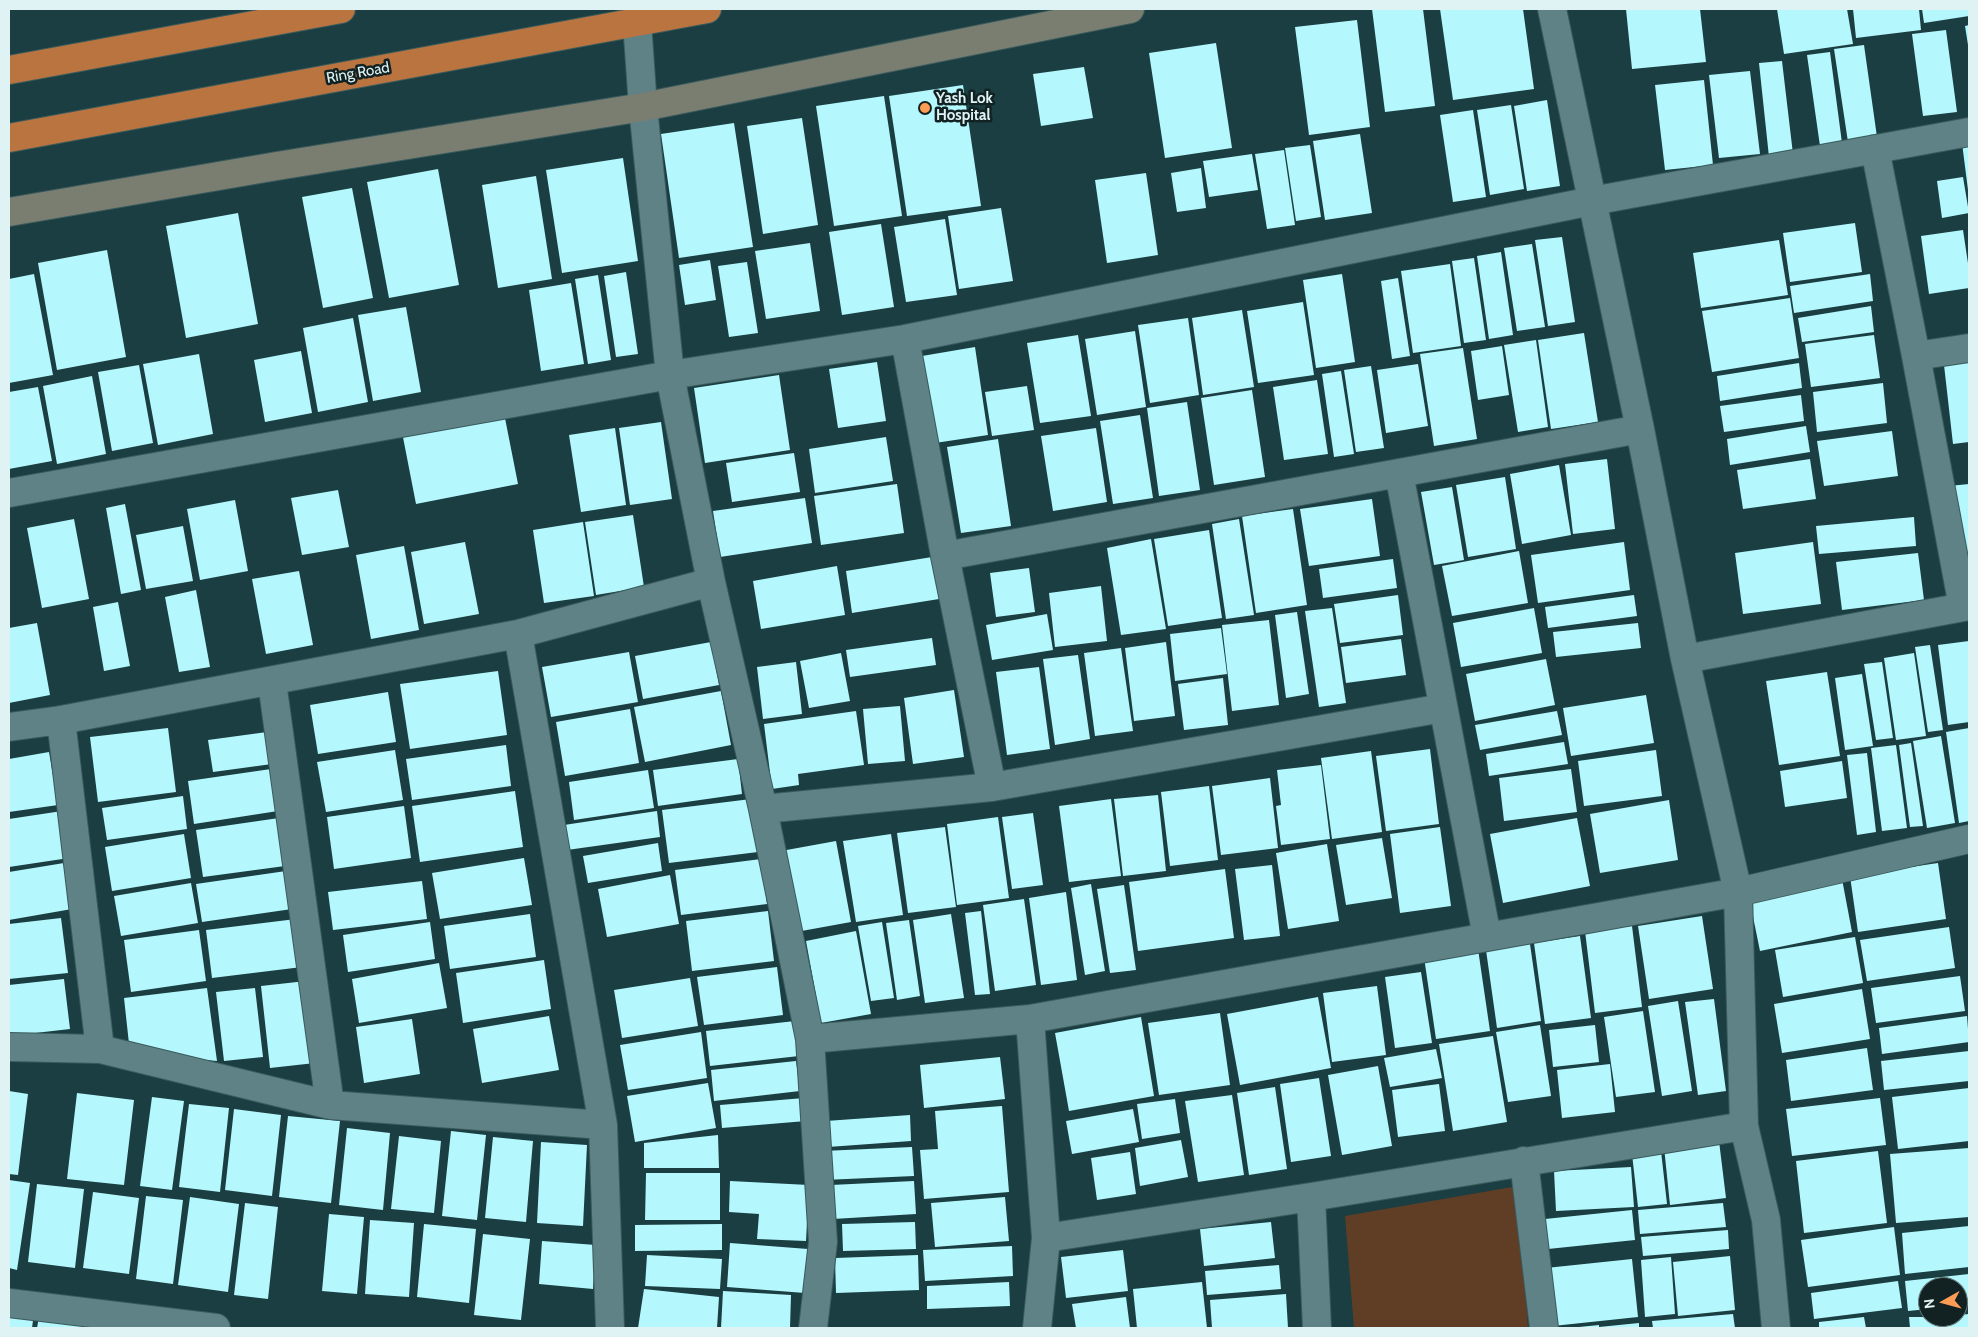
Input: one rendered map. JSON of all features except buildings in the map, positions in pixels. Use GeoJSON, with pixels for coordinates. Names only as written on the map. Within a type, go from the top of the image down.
{"type":"FeatureCollection","features":[{"type":"Feature","properties":{"kind":"highway"},"geometry":{"type":"LineString","coordinates":[[9,70],[341,9]]}},
{"type":"Feature","properties":{"kind":"highway","name":"Ring Road"},"geometry":{"type":"LineString","coordinates":[[9,138],[707,9]]}},
{"type":"Feature","properties":{"kind":"street"},"geometry":{"type":"LineString","coordinates":[[9,212],[277,166],[643,107],[1130,9]]}},
{"type":"Feature","properties":{"kind":"street"},"geometry":{"type":"LineString","coordinates":[[1552,9],[1640,429],[1685,658],[1738,892],[1744,1126],[1766,1220],[1776,1328]]}},
{"type":"Feature","properties":{"kind":"street"},"geometry":{"type":"LineString","coordinates":[[637,22],[643,107],[670,375],[711,582],[763,809],[810,1039],[823,1242],[813,1328]]}},
{"type":"Feature","properties":{"kind":"street"},"geometry":{"type":"LineString","coordinates":[[9,493],[670,375],[905,339],[1592,201],[1969,132]]}},
{"type":"Feature","properties":{"kind":"street"},"geometry":{"type":"LineString","coordinates":[[1685,658],[1966,606],[1875,149]]}},
{"type":"Feature","properties":{"kind":"street"},"geometry":{"type":"LineString","coordinates":[[905,339],[945,556],[992,787]]}},
{"type":"Feature","properties":{"kind":"street"},"geometry":{"type":"LineString","coordinates":[[1916,356],[1969,348]]}},
{"type":"Feature","properties":{"kind":"street"},"geometry":{"type":"LineString","coordinates":[[945,556],[1640,429]]}},
{"type":"Feature","properties":{"kind":"street"},"geometry":{"type":"LineString","coordinates":[[1399,473],[1487,937]]}},
{"type":"Feature","properties":{"kind":"street"},"geometry":{"type":"LineString","coordinates":[[9,727],[61,720],[272,682],[518,634],[711,582]]}},
{"type":"Feature","properties":{"kind":"street"},"geometry":{"type":"LineString","coordinates":[[518,634],[603,1125],[610,1328]]}},
{"type":"Feature","properties":{"kind":"street"},"geometry":{"type":"LineString","coordinates":[[272,682],[330,1106]]}},
{"type":"Feature","properties":{"kind":"street"},"geometry":{"type":"LineString","coordinates":[[763,809],[992,787],[1443,708]]}},
{"type":"Feature","properties":{"kind":"street"},"geometry":{"type":"LineString","coordinates":[[61,720],[100,1049]]}},
{"type":"Feature","properties":{"kind":"street"},"geometry":{"type":"LineString","coordinates":[[810,1039],[1030,1019],[1738,892],[1969,840]]}},
{"type":"Feature","properties":{"kind":"street"},"geometry":{"type":"LineString","coordinates":[[1030,1019],[1046,1238],[1038,1328]]}},
{"type":"Feature","properties":{"kind":"street"},"geometry":{"type":"LineString","coordinates":[[9,1047],[100,1049],[330,1106],[603,1125]]}},
{"type":"Feature","properties":{"kind":"street"},"geometry":{"type":"LineString","coordinates":[[1046,1238],[1311,1197],[1744,1126]]}},
{"type":"Feature","properties":{"kind":"street"},"geometry":{"type":"LineString","coordinates":[[1524,1161],[1544,1328]]}},
{"type":"Feature","properties":{"kind":"street"},"geometry":{"type":"LineString","coordinates":[[1311,1197],[1317,1328]]}},
{"type":"Feature","properties":{"kind":"street"},"geometry":{"type":"LineString","coordinates":[[9,1303],[216,1328]]}},
{"type":"Feature","properties":{"kind":"shaded area"},"geometry":{"type":"Polygon","coordinates":[[[1518,1186],[1528,1328],[1354,1328],[1345,1216],[1518,1186]]]}},
{"type":"Feature","properties":{"kind":"place","name":"Yash Lok Hospital"},"geometry":{"type":"Point","coordinates":[925,108]}}]}
